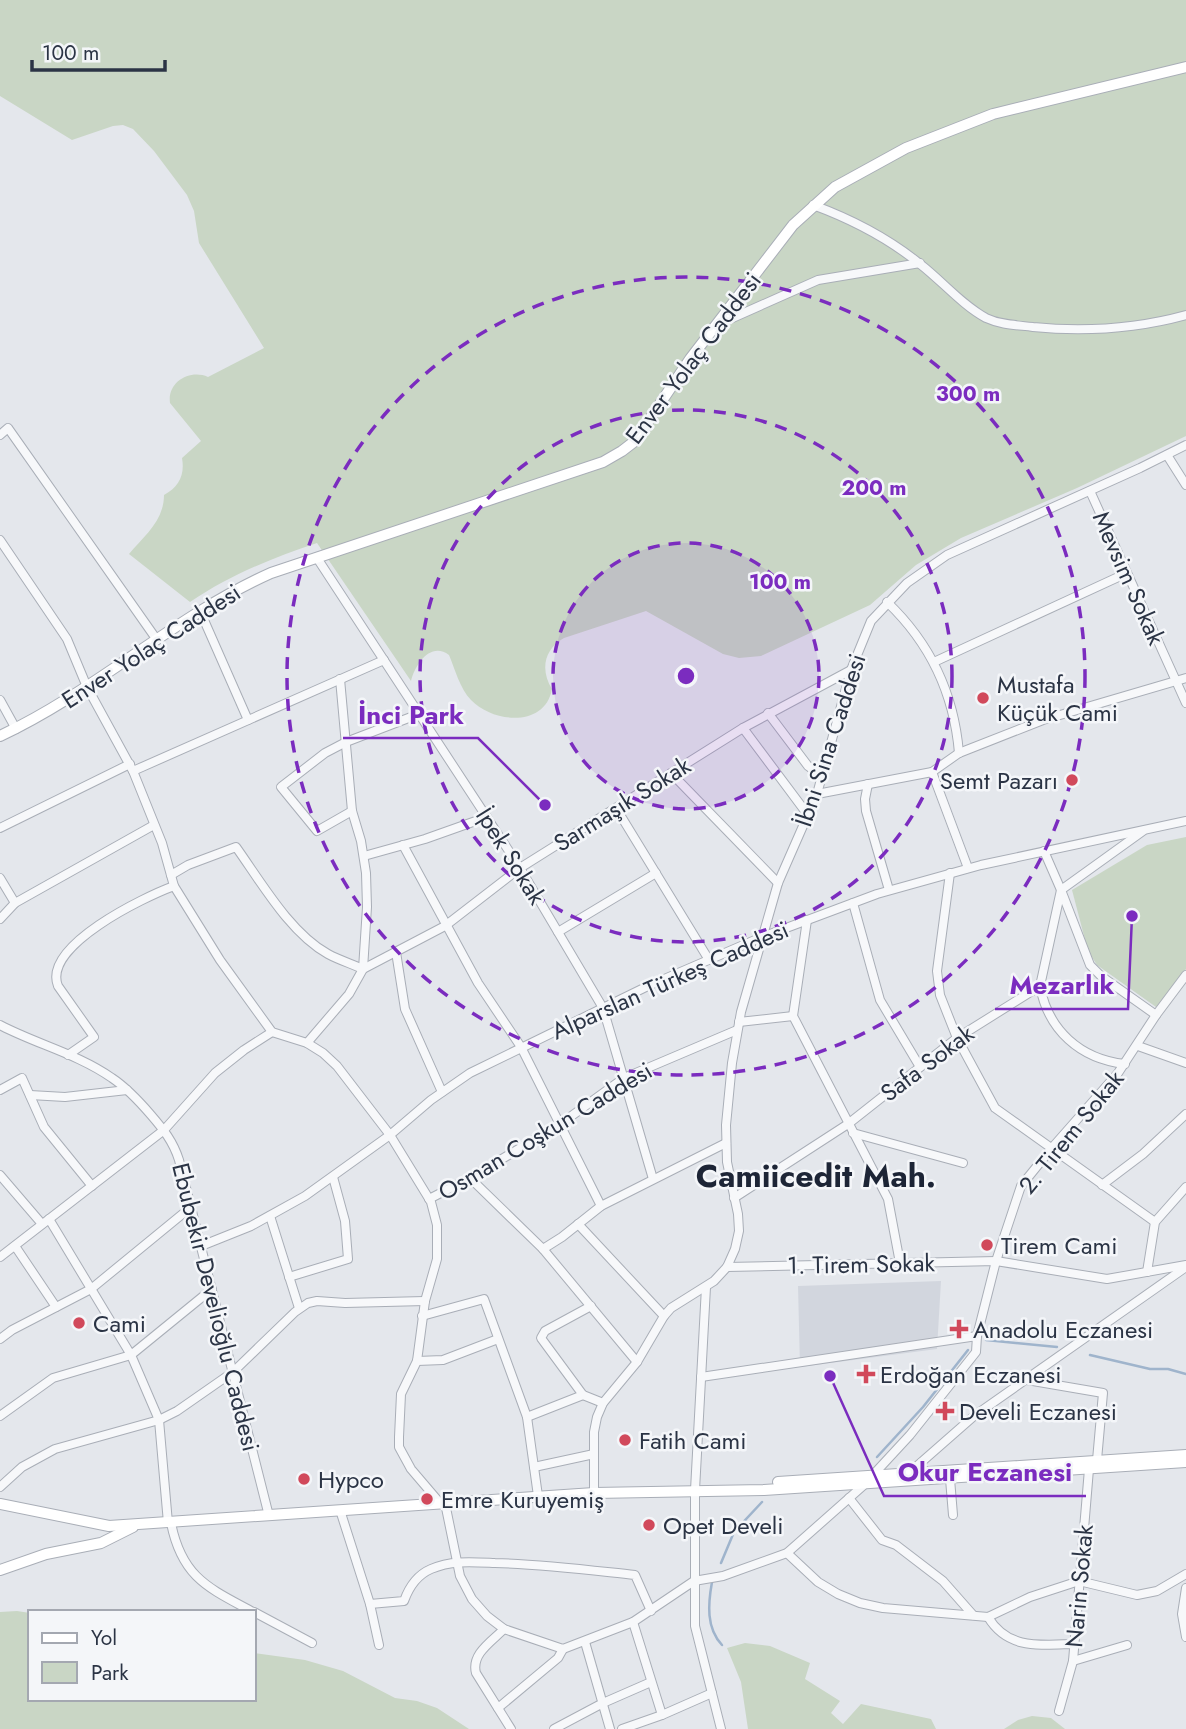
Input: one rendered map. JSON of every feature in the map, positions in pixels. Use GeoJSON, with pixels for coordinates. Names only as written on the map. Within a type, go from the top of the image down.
{"type":"FeatureCollection","features":[{"type":"Feature","properties":{"kind":"main road","name":"Enver Yolaç Caddesi"},"geometry":{"type":"LineString","coordinates":[[0,736],[48,712],[200,611],[263,577],[613,457],[635,441],[716,325],[793,225],[835,187],[882,160],[965,124],[1021,105],[1186,67]]}},
{"type":"Feature","properties":{"kind":"main road"},"geometry":{"type":"LineString","coordinates":[[695,1490],[873,1475],[1186,1455]]}},
{"type":"Feature","properties":{"kind":"main road"},"geometry":{"type":"LineString","coordinates":[[0,1504],[109,1526],[538,1496],[764,1490],[1186,1462]]}},
{"type":"Feature","properties":{"kind":"main road"},"geometry":{"type":"LineString","coordinates":[[0,1570],[46,1554],[101,1543],[137,1525]]}},
{"type":"Feature","properties":{"kind":"street"},"geometry":{"type":"LineString","coordinates":[[813,205],[872,231],[920,263],[978,313],[1006,324],[1109,329],[1186,315]]}},
{"type":"Feature","properties":{"kind":"street"},"geometry":{"type":"LineString","coordinates":[[716,325],[818,280],[920,263]]}},
{"type":"Feature","properties":{"kind":"street"},"geometry":{"type":"LineString","coordinates":[[0,435],[8,428],[157,640]]}},
{"type":"Feature","properties":{"kind":"street","name":"İbni Sina Caddesi"},"geometry":{"type":"LineString","coordinates":[[664,1316],[706,1287],[727,1267],[735,1250],[739,1231],[738,1214],[726,1143],[728,1094],[738,1026],[778,883],[817,794],[851,670],[871,621],[887,602],[918,574],[947,555],[1186,445]]}},
{"type":"Feature","properties":{"kind":"street"},"geometry":{"type":"LineString","coordinates":[[1167,455],[1186,485]]}},
{"type":"Feature","properties":{"kind":"street","name":"Mevsim Sokak"},"geometry":{"type":"LineString","coordinates":[[1090,491],[1186,703]]}},
{"type":"Feature","properties":{"kind":"street"},"geometry":{"type":"LineString","coordinates":[[2,546],[67,639],[87,687],[132,767],[155,825],[174,886],[220,960],[272,1032],[307,1043],[337,1066],[390,1135],[429,1199],[437,1225],[439,1248],[422,1316],[417,1361],[401,1394],[399,1447],[411,1469],[443,1503],[463,1584],[471,1599],[504,1629],[563,1649],[633,1622],[694,1581],[723,1576],[787,1553],[865,1484]]}},
{"type":"Feature","properties":{"kind":"street","name":"İpek Sokak"},"geometry":{"type":"LineString","coordinates":[[317,558],[520,868],[603,1008],[653,1179]]}},
{"type":"Feature","properties":{"kind":"street"},"geometry":{"type":"LineString","coordinates":[[934,662],[1127,573]]}},
{"type":"Feature","properties":{"kind":"street"},"geometry":{"type":"LineString","coordinates":[[887,602],[909,625],[934,662],[952,708],[958,753]]}},
{"type":"Feature","properties":{"kind":"street"},"geometry":{"type":"LineString","coordinates":[[200,611],[248,720]]}},
{"type":"Feature","properties":{"kind":"street"},"geometry":{"type":"LineString","coordinates":[[0,828],[132,767],[384,660]]}},
{"type":"Feature","properties":{"kind":"street","name":"Sarmaşık Sokak"},"geometry":{"type":"LineString","coordinates":[[363,969],[445,926],[520,868],[743,728],[851,670]]}},
{"type":"Feature","properties":{"kind":"street"},"geometry":{"type":"LineString","coordinates":[[817,794],[932,772],[958,753],[1043,720],[1186,678]]}},
{"type":"Feature","properties":{"kind":"street"},"geometry":{"type":"LineString","coordinates":[[307,1043],[349,993],[363,969],[367,898],[364,856],[352,811],[340,679]]}},
{"type":"Feature","properties":{"kind":"street"},"geometry":{"type":"LineString","coordinates":[[0,700],[16,729]]}},
{"type":"Feature","properties":{"kind":"street"},"geometry":{"type":"LineString","coordinates":[[768,713],[808,766],[823,777]]}},
{"type":"Feature","properties":{"kind":"street"},"geometry":{"type":"LineString","coordinates":[[352,811],[317,831],[281,787],[325,752],[419,714]]}},
{"type":"Feature","properties":{"kind":"street"},"geometry":{"type":"LineString","coordinates":[[743,728],[808,815]]}},
{"type":"Feature","properties":{"kind":"street"},"geometry":{"type":"LineString","coordinates":[[932,772],[968,868]]}},
{"type":"Feature","properties":{"kind":"street"},"geometry":{"type":"LineString","coordinates":[[671,773],[778,883]]}},
{"type":"Feature","properties":{"kind":"street"},"geometry":{"type":"LineString","coordinates":[[868,785],[866,811],[889,890]]}},
{"type":"Feature","properties":{"kind":"street"},"geometry":{"type":"LineString","coordinates":[[616,808],[709,960]]}},
{"type":"Feature","properties":{"kind":"street"},"geometry":{"type":"LineString","coordinates":[[364,856],[487,817]]}},
{"type":"Feature","properties":{"kind":"street","name":"Alparslan Türkeş Caddesi"},"geometry":{"type":"LineString","coordinates":[[201,1246],[270,1216],[333,1177],[470,1073],[603,1008],[762,937],[889,890],[968,868],[1186,821]]}},
{"type":"Feature","properties":{"kind":"street"},"geometry":{"type":"LineString","coordinates":[[0,919],[15,903],[155,825]]}},
{"type":"Feature","properties":{"kind":"street"},"geometry":{"type":"LineString","coordinates":[[1125,1064],[1093,1057],[1066,1038],[1049,1014],[1040,986],[1061,890],[1148,828]]}},
{"type":"Feature","properties":{"kind":"street"},"geometry":{"type":"LineString","coordinates":[[403,845],[478,983],[521,1047],[601,1206]]}},
{"type":"Feature","properties":{"kind":"street"},"geometry":{"type":"LineString","coordinates":[[171,875],[198,861],[236,847],[298,929],[327,954],[363,969]]}},
{"type":"Feature","properties":{"kind":"street"},"geometry":{"type":"LineString","coordinates":[[1044,851],[1085,958],[1101,976],[1157,1015]]}},
{"type":"Feature","properties":{"kind":"street"},"geometry":{"type":"LineString","coordinates":[[558,932],[656,873]]}},
{"type":"Feature","properties":{"kind":"street"},"geometry":{"type":"LineString","coordinates":[[950,873],[937,971],[938,983],[943,1006],[957,1038],[995,1108],[1155,1222]]}},
{"type":"Feature","properties":{"kind":"street"},"geometry":{"type":"LineString","coordinates":[[0,877],[15,903]]}},
{"type":"Feature","properties":{"kind":"street"},"geometry":{"type":"LineString","coordinates":[[68,1055],[94,1037],[58,986],[55,976],[58,966],[73,947],[101,924],[136,902],[174,886]]}},
{"type":"Feature","properties":{"kind":"street"},"geometry":{"type":"LineString","coordinates":[[853,903],[880,1000],[920,1067]]}},
{"type":"Feature","properties":{"kind":"street"},"geometry":{"type":"LineString","coordinates":[[807,920],[793,1016],[888,1199],[900,1263]]}},
{"type":"Feature","properties":{"kind":"street"},"geometry":{"type":"LineString","coordinates":[[396,952],[405,1009],[442,1092]]}},
{"type":"Feature","properties":{"kind":"street","name":"2. Tirem Sokak"},"geometry":{"type":"LineString","coordinates":[[873,1475],[910,1435],[976,1352],[977,1336],[996,1261],[1021,1186],[1125,1064],[1157,1015],[1182,988],[1186,975]]}},
{"type":"Feature","properties":{"kind":"street","name":"Safa Sokak"},"geometry":{"type":"LineString","coordinates":[[734,1198],[848,1124],[957,1038],[1040,986]]}},
{"type":"Feature","properties":{"kind":"street","name":"Osman Coşkun Caddesi"},"geometry":{"type":"LineString","coordinates":[[429,1199],[559,1125],[624,1078],[738,1026],[793,1016]]}},
{"type":"Feature","properties":{"kind":"street","name":"Ebubekir Develioğlu Caddesi"},"geometry":{"type":"LineString","coordinates":[[0,1025],[98,1069],[127,1090],[164,1130],[177,1151],[269,1516]]}},
{"type":"Feature","properties":{"kind":"street"},"geometry":{"type":"LineString","coordinates":[[0,1257],[164,1130],[215,1073],[272,1032]]}},
{"type":"Feature","properties":{"kind":"street"},"geometry":{"type":"LineString","coordinates":[[1138,1046],[1186,1063]]}},
{"type":"Feature","properties":{"kind":"street"},"geometry":{"type":"LineString","coordinates":[[0,1090],[22,1078],[44,1127],[92,1186]]}},
{"type":"Feature","properties":{"kind":"street"},"geometry":{"type":"LineString","coordinates":[[30,1095],[65,1097],[127,1090]]}},
{"type":"Feature","properties":{"kind":"street"},"geometry":{"type":"LineString","coordinates":[[1102,1185],[1143,1154],[1186,1114]]}},
{"type":"Feature","properties":{"kind":"street"},"geometry":{"type":"LineString","coordinates":[[853,1133],[963,1163]]}},
{"type":"Feature","properties":{"kind":"street"},"geometry":{"type":"LineString","coordinates":[[543,1249],[601,1206],[726,1143]]}},
{"type":"Feature","properties":{"kind":"street"},"geometry":{"type":"LineString","coordinates":[[0,1175],[45,1222],[91,1289],[131,1355],[159,1420],[169,1523],[181,1555],[194,1574],[219,1595],[249,1610]]}},
{"type":"Feature","properties":{"kind":"street"},"geometry":{"type":"LineString","coordinates":[[289,1277],[348,1259],[345,1221],[333,1177]]}},
{"type":"Feature","properties":{"kind":"street"},"geometry":{"type":"LineString","coordinates":[[470,1178],[543,1249],[637,1362]]}},
{"type":"Feature","properties":{"kind":"street"},"geometry":{"type":"LineString","coordinates":[[1147,1272],[1155,1222],[1186,1187]]}},
{"type":"Feature","properties":{"kind":"street"},"geometry":{"type":"LineString","coordinates":[[0,1339],[91,1289],[191,1207]]}},
{"type":"Feature","properties":{"kind":"street"},"geometry":{"type":"LineString","coordinates":[[270,1216],[299,1308]]}},
{"type":"Feature","properties":{"kind":"street"},"geometry":{"type":"LineString","coordinates":[[578,1224],[664,1316],[637,1362],[603,1403],[595,1424],[594,1493]]}},
{"type":"Feature","properties":{"kind":"street"},"geometry":{"type":"LineString","coordinates":[[15,1246],[57,1307]]}},
{"type":"Feature","properties":{"kind":"street","name":"1. Tirem Sokak"},"geometry":{"type":"LineString","coordinates":[[727,1267],[996,1261],[1107,1279],[1186,1266]]}},
{"type":"Feature","properties":{"kind":"street"},"geometry":{"type":"LineString","coordinates":[[909,1473],[964,1424],[1186,1266]]}},
{"type":"Feature","properties":{"kind":"street"},"geometry":{"type":"LineString","coordinates":[[706,1287],[695,1490],[695,1626],[718,1728]]}},
{"type":"Feature","properties":{"kind":"street"},"geometry":{"type":"LineString","coordinates":[[0,1416],[53,1378],[131,1355],[212,1289]]}},
{"type":"Feature","properties":{"kind":"street"},"geometry":{"type":"LineString","coordinates":[[422,1316],[484,1299],[527,1417],[538,1496]]}},
{"type":"Feature","properties":{"kind":"street"},"geometry":{"type":"LineString","coordinates":[[0,1487],[22,1467],[55,1449],[159,1420],[177,1411],[233,1372],[299,1308],[317,1301],[425,1301]]}},
{"type":"Feature","properties":{"kind":"street"},"geometry":{"type":"LineString","coordinates":[[591,1306],[541,1336],[583,1395],[603,1403]]}},
{"type":"Feature","properties":{"kind":"street"},"geometry":{"type":"LineString","coordinates":[[701,1377],[977,1336]]}},
{"type":"Feature","properties":{"kind":"street"},"geometry":{"type":"LineString","coordinates":[[417,1361],[443,1360],[498,1339]]}},
{"type":"Feature","properties":{"kind":"street"},"geometry":{"type":"LineString","coordinates":[[1027,1380],[1103,1393],[1097,1460]]}},
{"type":"Feature","properties":{"kind":"street"},"geometry":{"type":"LineString","coordinates":[[527,1417],[583,1395]]}},
{"type":"Feature","properties":{"kind":"street"},"geometry":{"type":"LineString","coordinates":[[534,1467],[594,1454]]}},
{"type":"Feature","properties":{"kind":"street","name":"Narin Sokak"},"geometry":{"type":"LineString","coordinates":[[1059,1711],[1073,1661],[1089,1469]]}},
{"type":"Feature","properties":{"kind":"street"},"geometry":{"type":"LineString","coordinates":[[950,1479],[953,1515]]}},
{"type":"Feature","properties":{"kind":"street"},"geometry":{"type":"LineString","coordinates":[[849,1498],[882,1540],[896,1545],[943,1581],[973,1615]]}},
{"type":"Feature","properties":{"kind":"street"},"geometry":{"type":"LineString","coordinates":[[340,1510],[370,1604],[379,1645]]}},
{"type":"Feature","properties":{"kind":"street"},"geometry":{"type":"LineString","coordinates":[[787,1553],[818,1582],[860,1603],[883,1608],[988,1617],[1030,1597],[1079,1581],[1137,1595],[1157,1591],[1186,1574]]}},
{"type":"Feature","properties":{"kind":"street"},"geometry":{"type":"LineString","coordinates":[[370,1604],[404,1601],[410,1587],[420,1576],[438,1566],[457,1562],[538,1564],[635,1575],[651,1611]]}},
{"type":"Feature","properties":{"kind":"street"},"geometry":{"type":"LineString","coordinates":[[1186,1588],[1186,1637]]}},
{"type":"Feature","properties":{"kind":"street"},"geometry":{"type":"LineString","coordinates":[[256,1614],[312,1643]]}},
{"type":"Feature","properties":{"kind":"street"},"geometry":{"type":"LineString","coordinates":[[988,1617],[999,1631],[1020,1643],[1036,1646],[1074,1644]]}},
{"type":"Feature","properties":{"kind":"street"},"geometry":{"type":"LineString","coordinates":[[633,1622],[662,1715]]}},
{"type":"Feature","properties":{"kind":"street"},"geometry":{"type":"LineString","coordinates":[[504,1629],[475,1661],[476,1673],[511,1729]]}},
{"type":"Feature","properties":{"kind":"street"},"geometry":{"type":"LineString","coordinates":[[584,1642],[610,1729]]}},
{"type":"Feature","properties":{"kind":"street"},"geometry":{"type":"LineString","coordinates":[[1073,1661],[1127,1645]]}},
{"type":"Feature","properties":{"kind":"street"},"geometry":{"type":"LineString","coordinates":[[498,1708],[558,1658],[563,1649]]}},
{"type":"Feature","properties":{"kind":"street"},"geometry":{"type":"LineString","coordinates":[[554,1729],[651,1682]]}},
{"type":"Feature","properties":{"kind":"street"},"geometry":{"type":"LineString","coordinates":[[622,1729],[712,1693]]}},
{"type":"Feature","properties":{"kind":"shaded area"},"geometry":{"type":"Polygon","coordinates":[[[941,1281],[937,1349],[800,1367],[798,1286],[941,1281]]]}},
{"type":"Feature","properties":{"kind":"green space"},"geometry":{"type":"Polygon","coordinates":[[[0,0],[1186,0],[1186,436],[1077,488],[961,538],[916,565],[870,605],[761,656],[739,658],[723,654],[646,611],[564,638],[552,648],[546,660],[546,675],[552,689],[547,702],[529,716],[517,718],[492,713],[471,700],[461,685],[449,655],[442,651],[425,656],[411,681],[317,543],[252,568],[190,602],[129,554],[157,520],[164,495],[180,480],[182,458],[201,441],[170,403],[172,389],[187,376],[208,377],[264,348],[199,243],[194,211],[187,195],[154,151],[133,129],[123,125],[113,126],[72,140],[0,96],[0,0]]]}},
{"type":"Feature","properties":{"kind":"green space"},"geometry":{"type":"Polygon","coordinates":[[[1186,837],[1186,969],[1156,1007],[1097,965],[1088,951],[1072,890],[1147,845],[1186,837]]]}},
{"type":"Feature","properties":{"kind":"green space"},"geometry":{"type":"Polygon","coordinates":[[[0,1612],[28,1613],[28,1701],[256,1701],[256,1653],[305,1660],[343,1671],[395,1698],[417,1701],[437,1708],[469,1729],[0,1729],[0,1612]]]}},
{"type":"Feature","properties":{"kind":"green space"},"geometry":{"type":"Polygon","coordinates":[[[745,1643],[770,1646],[810,1663],[805,1679],[840,1701],[831,1713],[843,1724],[861,1704],[931,1719],[936,1729],[748,1729],[741,1682],[727,1648],[745,1643]]]}},
{"type":"Feature","properties":{"kind":"green space"},"geometry":{"type":"Polygon","coordinates":[[[1032,1716],[1051,1718],[1065,1729],[1004,1729],[1018,1720],[1032,1716]]]}},
{"type":"Feature","properties":{"kind":"waterway"},"geometry":{"type":"LineString","coordinates":[[986,1340],[1057,1347]]}},
{"type":"Feature","properties":{"kind":"waterway"},"geometry":{"type":"LineString","coordinates":[[877,1457],[923,1407],[968,1350]]}},
{"type":"Feature","properties":{"kind":"waterway"},"geometry":{"type":"LineString","coordinates":[[1090,1355],[1186,1374]]}},
{"type":"Feature","properties":{"kind":"waterway"},"geometry":{"type":"LineString","coordinates":[[721,1563],[734,1532],[762,1502]]}},
{"type":"Feature","properties":{"kind":"waterway"},"geometry":{"type":"LineString","coordinates":[[712,1582],[709,1607],[711,1623],[722,1645]]}},
{"type":"Feature","properties":{"kind":"place","name":"Mustafa Küçük Cami"},"geometry":{"type":"Point","coordinates":[983,698]}},
{"type":"Feature","properties":{"kind":"place","name":"Semt Pazarı"},"geometry":{"type":"Point","coordinates":[1072,780]}},
{"type":"Feature","properties":{"kind":"place","name":"İnci Park"},"geometry":{"type":"Point","coordinates":[545,805]}},
{"type":"Feature","properties":{"kind":"place","name":"Mezarlık"},"geometry":{"type":"Point","coordinates":[1132,916]}},
{"type":"Feature","properties":{"kind":"place","name":"Tirem Cami"},"geometry":{"type":"Point","coordinates":[987,1245]}},
{"type":"Feature","properties":{"kind":"place","name":"Cami"},"geometry":{"type":"Point","coordinates":[79,1323]}},
{"type":"Feature","properties":{"kind":"place","name":"Anadolu Eczanesi"},"geometry":{"type":"Point","coordinates":[959,1329]}},
{"type":"Feature","properties":{"kind":"place","name":"Erdoğan Eczanesi"},"geometry":{"type":"Point","coordinates":[866,1374]}},
{"type":"Feature","properties":{"kind":"place","name":"Okur Eczanesi"},"geometry":{"type":"Point","coordinates":[830,1376]}},
{"type":"Feature","properties":{"kind":"place","name":"Develi Eczanesi"},"geometry":{"type":"Point","coordinates":[945,1411]}},
{"type":"Feature","properties":{"kind":"place","name":"Fatih Cami"},"geometry":{"type":"Point","coordinates":[625,1440]}},
{"type":"Feature","properties":{"kind":"place","name":"Hypco"},"geometry":{"type":"Point","coordinates":[304,1479]}},
{"type":"Feature","properties":{"kind":"place","name":"Emre Kuruyemiş"},"geometry":{"type":"Point","coordinates":[427,1499]}},
{"type":"Feature","properties":{"kind":"place","name":"Opet Develi"},"geometry":{"type":"Point","coordinates":[649,1525]}},
{"type":"Feature","properties":{"kind":"district","name":"Camiicedit Mah."},"geometry":{"type":"Point","coordinates":[816,1176]}}]}
